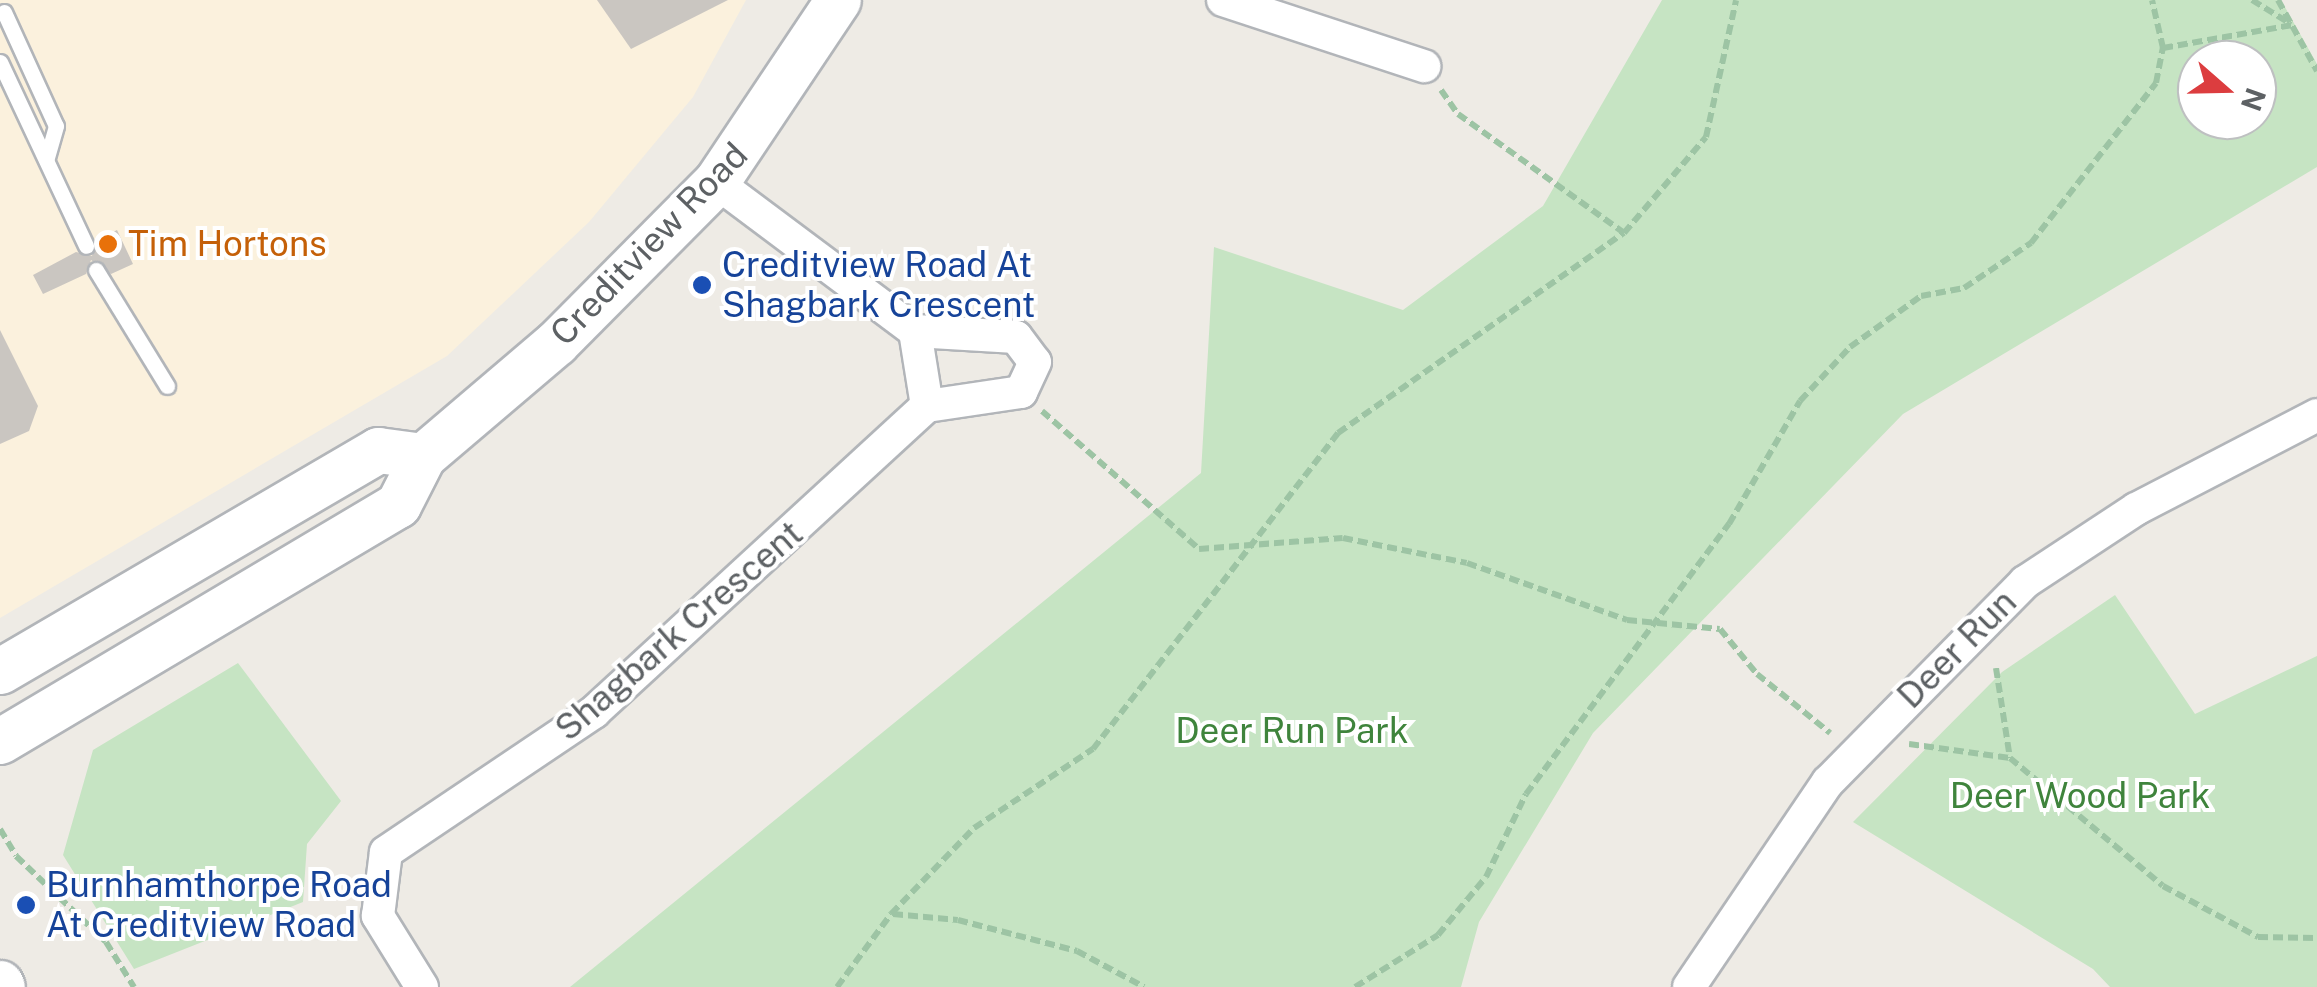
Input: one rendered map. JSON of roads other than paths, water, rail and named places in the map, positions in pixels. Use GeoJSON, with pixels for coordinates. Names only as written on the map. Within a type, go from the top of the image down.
{"type":"FeatureCollection","features":[{"type":"Feature","properties":{"kind":"main road","name":"Creditview Road"},"geometry":{"type":"LineString","coordinates":[[0,741],[398,505],[422,456],[556,343],[716,182],[838,0]]}},
{"type":"Feature","properties":{"kind":"main road"},"geometry":{"type":"LineString","coordinates":[[0,670],[378,450],[422,456]]}},
{"type":"Feature","properties":{"kind":"street"},"geometry":{"type":"LineString","coordinates":[[1223,0],[1424,66]]}},
{"type":"Feature","properties":{"kind":"street"},"geometry":{"type":"LineString","coordinates":[[716,182],[915,331],[1016,337],[1034,362],[1020,392],[927,406],[915,331]]}},
{"type":"Feature","properties":{"kind":"street","name":"Shagbark Crescent"},"geometry":{"type":"LineString","coordinates":[[422,987],[378,916],[386,852],[594,712],[927,406]]}},
{"type":"Feature","properties":{"kind":"street","name":"Deer Run"},"geometry":{"type":"LineString","coordinates":[[1689,987],[1748,889],[1861,746],[2025,582],[2136,509],[2317,415]]}},
{"type":"Feature","properties":{"kind":"lane"},"geometry":{"type":"LineString","coordinates":[[4,12],[56,126],[46,160]]}},
{"type":"Feature","properties":{"kind":"lane"},"geometry":{"type":"LineString","coordinates":[[0,62],[86,246]]}},
{"type":"Feature","properties":{"kind":"lane"},"geometry":{"type":"LineString","coordinates":[[96,270],[166,386]]}},
{"type":"Feature","properties":{"kind":"place","name":"Tim Hortons"},"geometry":{"type":"Point","coordinates":[108,244]}},
{"type":"Feature","properties":{"kind":"place","name":"Creditview Road At Shagbark Crescent"},"geometry":{"type":"Point","coordinates":[702,285]}},
{"type":"Feature","properties":{"kind":"place","name":"Burnhamthorpe Road At Creditview Road"},"geometry":{"type":"Point","coordinates":[26,905]}},
{"type":"Feature","properties":{"kind":"park label","name":"Deer Run Park"},"geometry":{"type":"Point","coordinates":[1292,731]}},
{"type":"Feature","properties":{"kind":"park label","name":"Deer Wood Park"},"geometry":{"type":"Point","coordinates":[2080,796]}}]}
